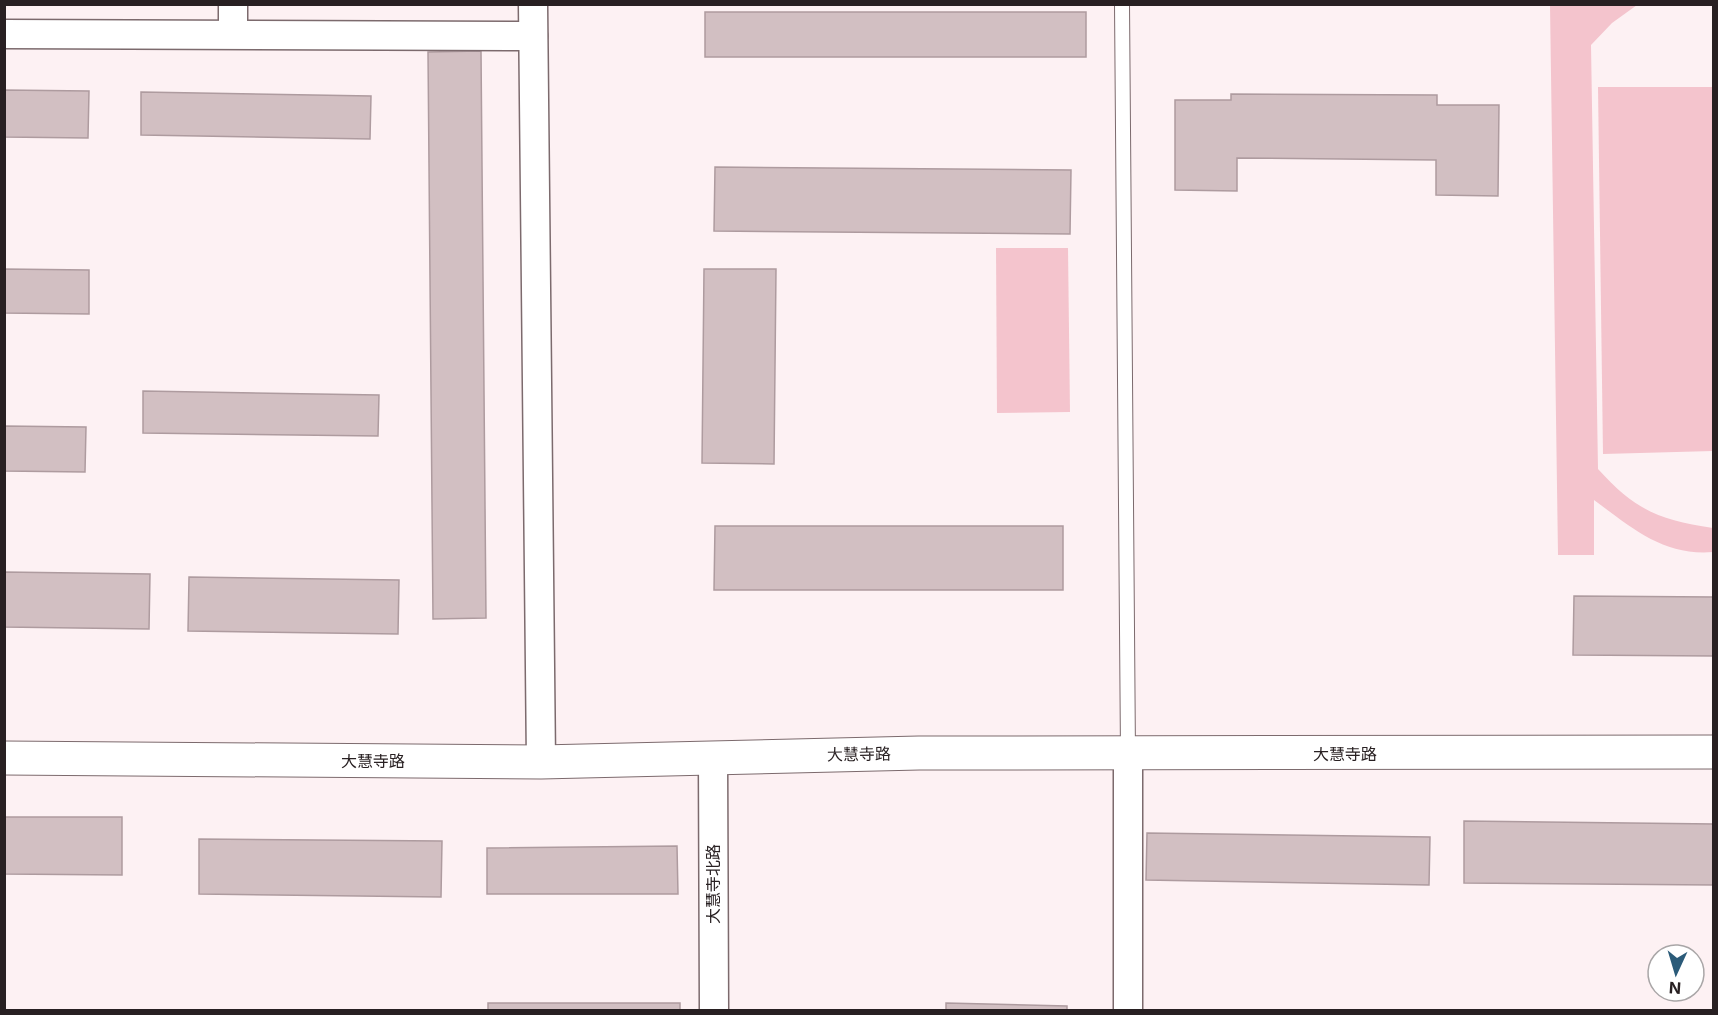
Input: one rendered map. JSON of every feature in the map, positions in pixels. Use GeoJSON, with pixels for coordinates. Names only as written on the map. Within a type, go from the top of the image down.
{"type":"FeatureCollection","features":[{"type":"Feature","properties":{"kind":"street"},"geometry":{"type":"LineString","coordinates":[[233,4],[233,34]]}},
{"type":"Feature","properties":{"kind":"street"},"geometry":{"type":"LineString","coordinates":[[533,4],[541,762]]}},
{"type":"Feature","properties":{"kind":"street"},"geometry":{"type":"LineString","coordinates":[[4,34],[533,36]]}},
{"type":"Feature","properties":{"kind":"street","name":"大慧寺路"},"geometry":{"type":"LineString","coordinates":[[4,758],[541,762],[919,753],[1713,752]]}},
{"type":"Feature","properties":{"kind":"street"},"geometry":{"type":"LineString","coordinates":[[1128,754],[1128,1011]]}},
{"type":"Feature","properties":{"kind":"street","name":"大慧寺北路"},"geometry":{"type":"LineString","coordinates":[[713,757],[714,1011]]}},
{"type":"Feature","properties":{"kind":"lane"},"geometry":{"type":"LineString","coordinates":[[1122,4],[1128,754]]}},
{"type":"Feature","properties":{"kind":"shaded area"},"geometry":{"type":"Polygon","coordinates":[[[1550,5],[1637,5],[1612,23],[1591,45],[1598,469],[1636,504],[1649,511],[1677,521],[1713,528],[1713,552],[1679,550],[1663,545],[1635,530],[1594,500],[1594,555],[1558,555],[1550,5]]]}},
{"type":"Feature","properties":{"kind":"shaded area"},"geometry":{"type":"Polygon","coordinates":[[[1598,87],[1713,87],[1713,451],[1603,454],[1598,87]]]}},
{"type":"Feature","properties":{"kind":"shaded area"},"geometry":{"type":"Polygon","coordinates":[[[996,248],[1068,248],[1070,412],[997,413],[996,248]]]}},
{"type":"Feature","properties":{"kind":"building"},"geometry":{"type":"Polygon","coordinates":[[[705,12],[1086,12],[1086,57],[705,57],[705,12]]]}},
{"type":"Feature","properties":{"kind":"building"},"geometry":{"type":"Polygon","coordinates":[[[481,51],[486,618],[433,619],[428,52],[481,51]]]}},
{"type":"Feature","properties":{"kind":"building"},"geometry":{"type":"Polygon","coordinates":[[[4,90],[89,91],[88,138],[4,137],[4,90]]]}},
{"type":"Feature","properties":{"kind":"building"},"geometry":{"type":"Polygon","coordinates":[[[141,92],[371,96],[370,139],[141,135],[141,92]]]}},
{"type":"Feature","properties":{"kind":"building"},"geometry":{"type":"Polygon","coordinates":[[[1231,94],[1437,95],[1437,105],[1499,105],[1498,196],[1436,195],[1436,160],[1237,158],[1237,191],[1175,190],[1175,100],[1231,100],[1231,94]]]}},
{"type":"Feature","properties":{"kind":"building"},"geometry":{"type":"Polygon","coordinates":[[[715,167],[1071,170],[1070,234],[714,231],[715,167]]]}},
{"type":"Feature","properties":{"kind":"building"},"geometry":{"type":"Polygon","coordinates":[[[4,269],[89,270],[89,314],[4,313],[4,269]]]}},
{"type":"Feature","properties":{"kind":"building"},"geometry":{"type":"Polygon","coordinates":[[[704,269],[776,269],[774,464],[702,463],[704,269]]]}},
{"type":"Feature","properties":{"kind":"building"},"geometry":{"type":"Polygon","coordinates":[[[143,391],[379,395],[378,436],[143,433],[143,391]]]}},
{"type":"Feature","properties":{"kind":"building"},"geometry":{"type":"Polygon","coordinates":[[[4,426],[86,427],[85,472],[4,471],[4,426]]]}},
{"type":"Feature","properties":{"kind":"building"},"geometry":{"type":"Polygon","coordinates":[[[715,526],[1063,526],[1063,590],[714,590],[715,526]]]}},
{"type":"Feature","properties":{"kind":"building"},"geometry":{"type":"Polygon","coordinates":[[[4,572],[150,574],[149,629],[4,627],[4,572]]]}},
{"type":"Feature","properties":{"kind":"building"},"geometry":{"type":"Polygon","coordinates":[[[189,577],[399,580],[398,634],[188,631],[189,577]]]}},
{"type":"Feature","properties":{"kind":"building"},"geometry":{"type":"Polygon","coordinates":[[[1574,596],[1714,597],[1714,656],[1573,655],[1574,596]]]}},
{"type":"Feature","properties":{"kind":"building"},"geometry":{"type":"Polygon","coordinates":[[[4,817],[122,817],[122,875],[4,874],[4,817]]]}},
{"type":"Feature","properties":{"kind":"building"},"geometry":{"type":"Polygon","coordinates":[[[1464,821],[1714,824],[1714,885],[1464,883],[1464,821]]]}},
{"type":"Feature","properties":{"kind":"building"},"geometry":{"type":"Polygon","coordinates":[[[1147,833],[1430,837],[1429,885],[1146,880],[1147,833]]]}},
{"type":"Feature","properties":{"kind":"building"},"geometry":{"type":"Polygon","coordinates":[[[199,839],[442,841],[441,897],[199,894],[199,839]]]}},
{"type":"Feature","properties":{"kind":"building"},"geometry":{"type":"Polygon","coordinates":[[[677,846],[678,894],[487,894],[487,848],[677,846]]]}},
{"type":"Feature","properties":{"kind":"building"},"geometry":{"type":"Polygon","coordinates":[[[488,1003],[680,1003],[680,1010],[488,1010],[488,1003]]]}},
{"type":"Feature","properties":{"kind":"building"},"geometry":{"type":"Polygon","coordinates":[[[946,1003],[1067,1006],[1067,1010],[946,1010],[946,1003]]]}}]}
